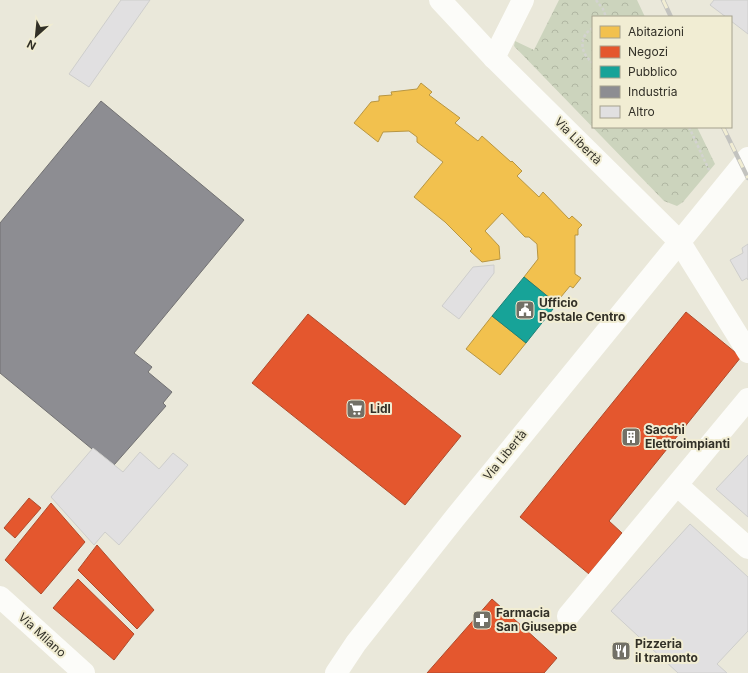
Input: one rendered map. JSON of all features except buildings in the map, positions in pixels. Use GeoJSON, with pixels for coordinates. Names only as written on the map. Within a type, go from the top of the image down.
{"type":"FeatureCollection","features":[{"type":"Feature","properties":{"kind":"street","name":"Via Libertà"},"geometry":{"type":"LineString","coordinates":[[440,0],[494,58],[679,241],[748,352]]}},
{"type":"Feature","properties":{"kind":"street"},"geometry":{"type":"LineString","coordinates":[[494,58],[523,0]]}},
{"type":"Feature","properties":{"kind":"street","name":"Via Libertà"},"geometry":{"type":"LineString","coordinates":[[336,673],[356,643],[679,241],[748,158]]}},
{"type":"Feature","properties":{"kind":"street"},"geometry":{"type":"LineString","coordinates":[[568,616],[678,486],[748,399]]}},
{"type":"Feature","properties":{"kind":"street"},"geometry":{"type":"LineString","coordinates":[[678,486],[748,548]]}},
{"type":"Feature","properties":{"kind":"street","name":"Via Milano"},"geometry":{"type":"LineString","coordinates":[[0,597],[84,673]]}},
{"type":"Feature","properties":{"kind":"street"},"geometry":{"type":"LineString","coordinates":[[322,673],[356,643]]}},
{"type":"Feature","properties":{"kind":"path"},"geometry":{"type":"LineString","coordinates":[[596,0],[603,8],[606,16]]}},
{"type":"Feature","properties":{"kind":"path"},"geometry":{"type":"LineString","coordinates":[[592,29],[586,34],[582,46],[587,58],[592,62]]}},
{"type":"Feature","properties":{"kind":"path"},"geometry":{"type":"LineString","coordinates":[[689,128],[706,167],[722,188]]}},
{"type":"Feature","properties":{"kind":"green space"},"geometry":{"type":"Polygon","coordinates":[[[559,0],[637,0],[645,16],[592,16],[592,127],[514,46],[515,41],[534,50],[559,0]]]}},
{"type":"Feature","properties":{"kind":"green space"},"geometry":{"type":"Polygon","coordinates":[[[593,128],[697,128],[715,164],[683,202],[677,206],[664,201],[593,128]]]}},
{"type":"Feature","properties":{"kind":"railway"},"geometry":{"type":"LineString","coordinates":[[663,0],[671,16]]}},
{"type":"Feature","properties":{"kind":"railway"},"geometry":{"type":"LineString","coordinates":[[723,128],[748,178]]}},
{"type":"Feature","properties":{"kind":"place","name":"Ufficio Postale Centro"},"geometry":{"type":"Point","coordinates":[525,310]}},
{"type":"Feature","properties":{"kind":"place","name":"Lidl"},"geometry":{"type":"Point","coordinates":[356,409]}},
{"type":"Feature","properties":{"kind":"place","name":"Sacchi Elettroimpianti"},"geometry":{"type":"Point","coordinates":[631,437]}},
{"type":"Feature","properties":{"kind":"place","name":"Farmacia San Giuseppe"},"geometry":{"type":"Point","coordinates":[482,620]}},
{"type":"Feature","properties":{"kind":"place","name":"Pizzeria il tramonto"},"geometry":{"type":"Point","coordinates":[621,651]}}]}
